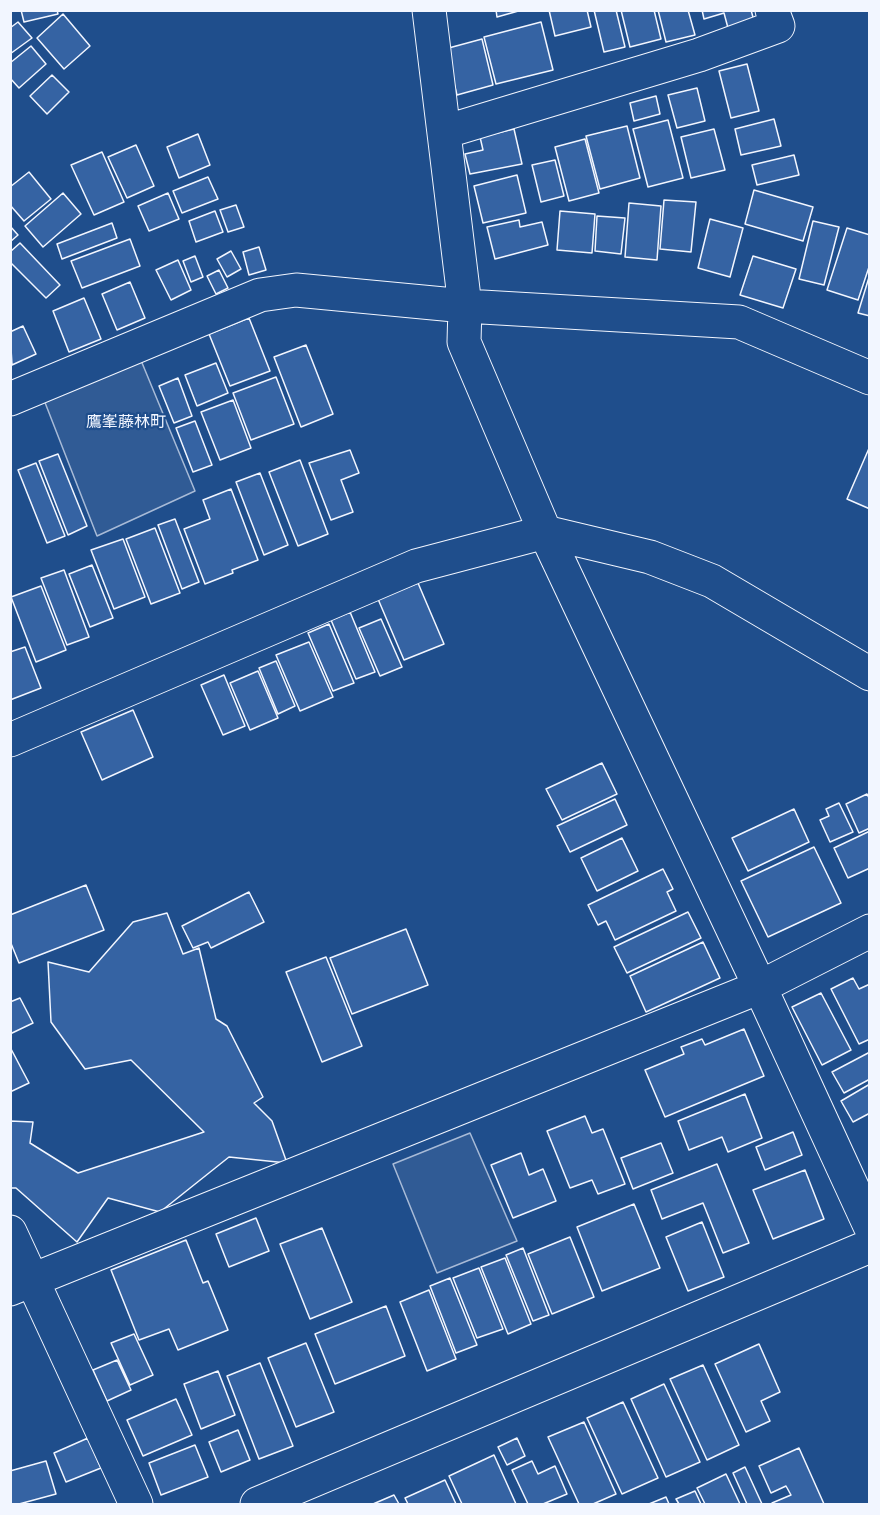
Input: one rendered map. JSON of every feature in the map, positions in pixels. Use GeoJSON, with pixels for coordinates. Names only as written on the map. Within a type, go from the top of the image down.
{"type":"FeatureCollection","features":[{"type":"Feature","properties":{"kind":"street"},"geometry":{"type":"LineString","coordinates":[[429,10],[465,306],[464,342],[545,532],[870,1226]]}},
{"type":"Feature","properties":{"kind":"street"},"geometry":{"type":"LineString","coordinates":[[444,132],[699,56],[778,26],[772,10]]}},
{"type":"Feature","properties":{"kind":"street"},"geometry":{"type":"LineString","coordinates":[[10,399],[260,295],[296,290],[465,306],[740,322],[870,378]]}},
{"type":"Feature","properties":{"kind":"street"},"geometry":{"type":"LineString","coordinates":[[10,740],[416,566],[545,532],[650,557],[712,581],[870,674]]}},
{"type":"Feature","properties":{"kind":"street"},"geometry":{"type":"LineString","coordinates":[[22,1285],[760,987],[870,931]]}},
{"type":"Feature","properties":{"kind":"street"},"geometry":{"type":"LineString","coordinates":[[10,1232],[22,1285],[136,1504]]}},
{"type":"Feature","properties":{"kind":"street"},"geometry":{"type":"LineString","coordinates":[[257,1504],[870,1246]]}},
{"type":"Feature","properties":{"kind":"shaded area"},"geometry":{"type":"Polygon","coordinates":[[[140,358],[195,491],[97,536],[44,400],[140,358]]]}},
{"type":"Feature","properties":{"kind":"shaded area"},"geometry":{"type":"Polygon","coordinates":[[[470,1133],[517,1241],[437,1273],[393,1164],[470,1133]]]}},
{"type":"Feature","properties":{"kind":"building"},"geometry":{"type":"Polygon","coordinates":[[[21,10],[57,10],[58,14],[24,22],[21,10]]]}},
{"type":"Feature","properties":{"kind":"building"},"geometry":{"type":"Polygon","coordinates":[[[496,10],[522,10],[497,17],[496,10]]]}},
{"type":"Feature","properties":{"kind":"building"},"geometry":{"type":"Polygon","coordinates":[[[549,10],[587,10],[591,27],[555,36],[549,10]]]}},
{"type":"Feature","properties":{"kind":"building"},"geometry":{"type":"Polygon","coordinates":[[[594,10],[616,10],[625,47],[604,52],[594,10]]]}},
{"type":"Feature","properties":{"kind":"building"},"geometry":{"type":"Polygon","coordinates":[[[621,10],[654,10],[661,39],[630,47],[621,10]]]}},
{"type":"Feature","properties":{"kind":"building"},"geometry":{"type":"Polygon","coordinates":[[[658,10],[688,10],[695,35],[666,42],[658,10]]]}},
{"type":"Feature","properties":{"kind":"building"},"geometry":{"type":"Polygon","coordinates":[[[702,10],[751,10],[754,21],[728,28],[724,13],[704,19],[702,10]]]}},
{"type":"Feature","properties":{"kind":"building"},"geometry":{"type":"Polygon","coordinates":[[[63,14],[90,46],[64,69],[37,38],[63,14]]]}},
{"type":"Feature","properties":{"kind":"building"},"geometry":{"type":"Polygon","coordinates":[[[18,22],[32,38],[10,54],[10,28],[18,22]]]}},
{"type":"Feature","properties":{"kind":"building"},"geometry":{"type":"Polygon","coordinates":[[[541,22],[553,70],[496,84],[484,37],[541,22]]]}},
{"type":"Feature","properties":{"kind":"building"},"geometry":{"type":"Polygon","coordinates":[[[482,39],[493,85],[457,95],[445,49],[482,39]]]}},
{"type":"Feature","properties":{"kind":"building"},"geometry":{"type":"Polygon","coordinates":[[[31,46],[46,64],[19,88],[10,78],[10,63],[31,46]]]}},
{"type":"Feature","properties":{"kind":"building"},"geometry":{"type":"Polygon","coordinates":[[[747,64],[759,111],[731,118],[719,71],[747,64]]]}},
{"type":"Feature","properties":{"kind":"building"},"geometry":{"type":"Polygon","coordinates":[[[52,75],[69,92],[47,114],[30,96],[52,75]]]}},
{"type":"Feature","properties":{"kind":"building"},"geometry":{"type":"Polygon","coordinates":[[[697,88],[705,121],[677,128],[668,95],[697,88]]]}},
{"type":"Feature","properties":{"kind":"building"},"geometry":{"type":"Polygon","coordinates":[[[656,96],[660,114],[634,121],[630,103],[656,96]]]}},
{"type":"Feature","properties":{"kind":"building"},"geometry":{"type":"Polygon","coordinates":[[[774,119],[781,146],[741,155],[735,129],[774,119]]]}},
{"type":"Feature","properties":{"kind":"building"},"geometry":{"type":"Polygon","coordinates":[[[668,120],[683,178],[648,187],[633,129],[668,120]]]}},
{"type":"Feature","properties":{"kind":"building"},"geometry":{"type":"Polygon","coordinates":[[[627,126],[640,178],[600,189],[586,136],[627,126]]]}},
{"type":"Feature","properties":{"kind":"building"},"geometry":{"type":"Polygon","coordinates":[[[514,129],[522,164],[470,174],[465,154],[483,150],[480,137],[514,129]]]}},
{"type":"Feature","properties":{"kind":"building"},"geometry":{"type":"Polygon","coordinates":[[[714,129],[725,170],[691,178],[681,137],[714,129]]]}},
{"type":"Feature","properties":{"kind":"building"},"geometry":{"type":"Polygon","coordinates":[[[198,134],[210,165],[179,178],[167,147],[198,134]]]}},
{"type":"Feature","properties":{"kind":"building"},"geometry":{"type":"Polygon","coordinates":[[[585,139],[599,193],[569,201],[555,147],[585,139]]]}},
{"type":"Feature","properties":{"kind":"building"},"geometry":{"type":"Polygon","coordinates":[[[136,145],[154,186],[127,198],[108,157],[136,145]]]}},
{"type":"Feature","properties":{"kind":"building"},"geometry":{"type":"Polygon","coordinates":[[[102,152],[124,202],[94,215],[71,165],[102,152]]]}},
{"type":"Feature","properties":{"kind":"building"},"geometry":{"type":"Polygon","coordinates":[[[794,155],[799,175],[757,185],[752,165],[794,155]]]}},
{"type":"Feature","properties":{"kind":"building"},"geometry":{"type":"Polygon","coordinates":[[[555,160],[564,196],[541,202],[532,165],[555,160]]]}},
{"type":"Feature","properties":{"kind":"building"},"geometry":{"type":"Polygon","coordinates":[[[29,172],[51,199],[24,221],[10,205],[10,187],[29,172]]]}},
{"type":"Feature","properties":{"kind":"building"},"geometry":{"type":"Polygon","coordinates":[[[517,175],[526,213],[483,223],[474,186],[517,175]]]}},
{"type":"Feature","properties":{"kind":"building"},"geometry":{"type":"Polygon","coordinates":[[[208,177],[218,199],[182,213],[173,191],[208,177]]]}},
{"type":"Feature","properties":{"kind":"building"},"geometry":{"type":"Polygon","coordinates":[[[754,190],[813,207],[803,241],[745,224],[754,190]]]}},
{"type":"Feature","properties":{"kind":"building"},"geometry":{"type":"Polygon","coordinates":[[[63,193],[81,214],[43,247],[25,226],[63,193]]]}},
{"type":"Feature","properties":{"kind":"building"},"geometry":{"type":"Polygon","coordinates":[[[168,193],[179,219],[149,231],[138,206],[168,193]]]}},
{"type":"Feature","properties":{"kind":"building"},"geometry":{"type":"Polygon","coordinates":[[[664,200],[696,202],[691,252],[660,249],[664,200]]]}},
{"type":"Feature","properties":{"kind":"building"},"geometry":{"type":"Polygon","coordinates":[[[629,203],[661,206],[657,260],[625,257],[629,203]]]}},
{"type":"Feature","properties":{"kind":"building"},"geometry":{"type":"Polygon","coordinates":[[[236,205],[244,227],[228,232],[220,210],[236,205]]]}},
{"type":"Feature","properties":{"kind":"building"},"geometry":{"type":"Polygon","coordinates":[[[215,211],[223,232],[196,242],[189,221],[215,211]]]}},
{"type":"Feature","properties":{"kind":"building"},"geometry":{"type":"Polygon","coordinates":[[[560,211],[595,214],[592,253],[557,250],[560,211]]]}},
{"type":"Feature","properties":{"kind":"building"},"geometry":{"type":"Polygon","coordinates":[[[597,216],[625,218],[621,254],[595,251],[597,216]]]}},
{"type":"Feature","properties":{"kind":"building"},"geometry":{"type":"Polygon","coordinates":[[[710,219],[743,228],[730,277],[698,268],[710,219]]]}},
{"type":"Feature","properties":{"kind":"building"},"geometry":{"type":"Polygon","coordinates":[[[519,220],[520,227],[542,222],[548,245],[495,259],[487,227],[519,220]]]}},
{"type":"Feature","properties":{"kind":"building"},"geometry":{"type":"Polygon","coordinates":[[[813,221],[839,227],[824,285],[799,279],[813,221]]]}},
{"type":"Feature","properties":{"kind":"building"},"geometry":{"type":"Polygon","coordinates":[[[112,223],[117,238],[62,259],[57,244],[112,223]]]}},
{"type":"Feature","properties":{"kind":"building"},"geometry":{"type":"Polygon","coordinates":[[[10,226],[18,235],[10,242],[10,226]]]}},
{"type":"Feature","properties":{"kind":"building"},"geometry":{"type":"Polygon","coordinates":[[[847,228],[870,235],[870,264],[858,300],[827,290],[847,228]]]}},
{"type":"Feature","properties":{"kind":"building"},"geometry":{"type":"Polygon","coordinates":[[[130,239],[140,266],[82,288],[71,261],[130,239]]]}},
{"type":"Feature","properties":{"kind":"building"},"geometry":{"type":"Polygon","coordinates":[[[20,243],[60,285],[46,298],[10,262],[10,252],[20,243]]]}},
{"type":"Feature","properties":{"kind":"building"},"geometry":{"type":"Polygon","coordinates":[[[259,247],[266,270],[249,275],[243,252],[259,247]]]}},
{"type":"Feature","properties":{"kind":"building"},"geometry":{"type":"Polygon","coordinates":[[[231,251],[241,269],[227,277],[217,259],[231,251]]]}},
{"type":"Feature","properties":{"kind":"building"},"geometry":{"type":"Polygon","coordinates":[[[195,256],[203,277],[191,282],[183,261],[195,256]]]}},
{"type":"Feature","properties":{"kind":"building"},"geometry":{"type":"Polygon","coordinates":[[[753,256],[796,269],[783,308],[740,295],[753,256]]]}},
{"type":"Feature","properties":{"kind":"building"},"geometry":{"type":"Polygon","coordinates":[[[178,260],[191,290],[171,300],[156,270],[178,260]]]}},
{"type":"Feature","properties":{"kind":"building"},"geometry":{"type":"Polygon","coordinates":[[[219,270],[228,288],[216,294],[207,276],[219,270]]]}},
{"type":"Feature","properties":{"kind":"building"},"geometry":{"type":"Polygon","coordinates":[[[870,274],[870,316],[858,313],[870,274]]]}},
{"type":"Feature","properties":{"kind":"building"},"geometry":{"type":"Polygon","coordinates":[[[130,282],[145,318],[117,330],[102,294],[130,282]]]}},
{"type":"Feature","properties":{"kind":"building"},"geometry":{"type":"Polygon","coordinates":[[[84,298],[101,339],[69,352],[53,311],[84,298]]]}},
{"type":"Feature","properties":{"kind":"building"},"geometry":{"type":"Polygon","coordinates":[[[249,318],[270,371],[230,386],[209,334],[249,318]]]}},
{"type":"Feature","properties":{"kind":"building"},"geometry":{"type":"Polygon","coordinates":[[[23,326],[36,354],[12,365],[10,332],[23,326]]]}},
{"type":"Feature","properties":{"kind":"building"},"geometry":{"type":"Polygon","coordinates":[[[306,345],[333,414],[301,427],[274,357],[306,345]]]}},
{"type":"Feature","properties":{"kind":"building"},"geometry":{"type":"Polygon","coordinates":[[[216,363],[228,393],[197,406],[185,375],[216,363]]]}},
{"type":"Feature","properties":{"kind":"building"},"geometry":{"type":"Polygon","coordinates":[[[276,377],[294,424],[251,440],[233,393],[276,377]]]}},
{"type":"Feature","properties":{"kind":"building"},"geometry":{"type":"Polygon","coordinates":[[[178,378],[192,416],[174,423],[159,386],[178,378]]]}},
{"type":"Feature","properties":{"kind":"building"},"geometry":{"type":"Polygon","coordinates":[[[233,400],[251,448],[220,460],[201,412],[233,400]]]}},
{"type":"Feature","properties":{"kind":"building"},"geometry":{"type":"Polygon","coordinates":[[[195,421],[212,465],[193,472],[176,428],[195,421]]]}},
{"type":"Feature","properties":{"kind":"building"},"geometry":{"type":"Polygon","coordinates":[[[870,446],[870,509],[847,499],[870,446]]]}},
{"type":"Feature","properties":{"kind":"building"},"geometry":{"type":"Polygon","coordinates":[[[350,450],[359,473],[341,480],[353,512],[331,520],[309,463],[350,450]]]}},
{"type":"Feature","properties":{"kind":"building"},"geometry":{"type":"Polygon","coordinates":[[[58,454],[87,526],[68,535],[39,461],[58,454]]]}},
{"type":"Feature","properties":{"kind":"building"},"geometry":{"type":"Polygon","coordinates":[[[300,460],[328,534],[298,546],[269,472],[300,460]]]}},
{"type":"Feature","properties":{"kind":"building"},"geometry":{"type":"Polygon","coordinates":[[[36,463],[65,536],[47,543],[18,470],[36,463]]]}},
{"type":"Feature","properties":{"kind":"building"},"geometry":{"type":"Polygon","coordinates":[[[260,473],[288,545],[264,555],[236,482],[260,473]]]}},
{"type":"Feature","properties":{"kind":"building"},"geometry":{"type":"Polygon","coordinates":[[[231,489],[258,560],[205,584],[184,529],[210,519],[203,500],[231,489]]]}},
{"type":"Feature","properties":{"kind":"building"},"geometry":{"type":"Polygon","coordinates":[[[175,519],[199,582],[182,589],[158,525],[175,519]]]}},
{"type":"Feature","properties":{"kind":"building"},"geometry":{"type":"Polygon","coordinates":[[[155,528],[180,593],[151,604],[126,539],[155,528]]]}},
{"type":"Feature","properties":{"kind":"building"},"geometry":{"type":"Polygon","coordinates":[[[123,539],[145,597],[114,609],[91,550],[123,539]]]}},
{"type":"Feature","properties":{"kind":"building"},"geometry":{"type":"Polygon","coordinates":[[[92,565],[113,618],[90,627],[69,574],[92,565]]]}},
{"type":"Feature","properties":{"kind":"building"},"geometry":{"type":"Polygon","coordinates":[[[64,570],[89,637],[67,645],[41,578],[64,570]]]}},
{"type":"Feature","properties":{"kind":"building"},"geometry":{"type":"Polygon","coordinates":[[[418,583],[444,644],[404,660],[378,599],[418,583]]]}},
{"type":"Feature","properties":{"kind":"building"},"geometry":{"type":"Polygon","coordinates":[[[41,586],[66,650],[36,662],[11,597],[41,586]]]}},
{"type":"Feature","properties":{"kind":"building"},"geometry":{"type":"Polygon","coordinates":[[[350,612],[375,672],[356,679],[331,620],[350,612]]]}},
{"type":"Feature","properties":{"kind":"building"},"geometry":{"type":"Polygon","coordinates":[[[381,619],[402,667],[380,676],[359,628],[381,619]]]}},
{"type":"Feature","properties":{"kind":"building"},"geometry":{"type":"Polygon","coordinates":[[[329,624],[354,683],[333,691],[308,633],[329,624]]]}},
{"type":"Feature","properties":{"kind":"building"},"geometry":{"type":"Polygon","coordinates":[[[309,642],[333,697],[300,711],[276,655],[309,642]]]}},
{"type":"Feature","properties":{"kind":"building"},"geometry":{"type":"Polygon","coordinates":[[[25,647],[41,688],[10,700],[10,652],[25,647]]]}},
{"type":"Feature","properties":{"kind":"building"},"geometry":{"type":"Polygon","coordinates":[[[276,661],[295,706],[278,714],[259,668],[276,661]]]}},
{"type":"Feature","properties":{"kind":"building"},"geometry":{"type":"Polygon","coordinates":[[[258,671],[278,718],[250,730],[230,683],[258,671]]]}},
{"type":"Feature","properties":{"kind":"building"},"geometry":{"type":"Polygon","coordinates":[[[224,675],[245,726],[223,735],[201,685],[224,675]]]}},
{"type":"Feature","properties":{"kind":"building"},"geometry":{"type":"Polygon","coordinates":[[[133,710],[153,757],[102,780],[81,732],[133,710]]]}},
{"type":"Feature","properties":{"kind":"building"},"geometry":{"type":"Polygon","coordinates":[[[602,763],[617,794],[562,820],[546,789],[602,763]]]}},
{"type":"Feature","properties":{"kind":"building"},"geometry":{"type":"Polygon","coordinates":[[[867,794],[870,800],[870,828],[859,833],[846,804],[867,794]]]}},
{"type":"Feature","properties":{"kind":"building"},"geometry":{"type":"Polygon","coordinates":[[[615,799],[627,825],[570,852],[557,826],[615,799]]]}},
{"type":"Feature","properties":{"kind":"building"},"geometry":{"type":"Polygon","coordinates":[[[839,803],[853,832],[830,842],[820,820],[829,816],[826,809],[839,803]]]}},
{"type":"Feature","properties":{"kind":"building"},"geometry":{"type":"Polygon","coordinates":[[[794,809],[809,842],[748,871],[732,838],[794,809]]]}},
{"type":"Feature","properties":{"kind":"building"},"geometry":{"type":"Polygon","coordinates":[[[870,831],[870,868],[848,878],[834,848],[870,831]]]}},
{"type":"Feature","properties":{"kind":"building"},"geometry":{"type":"Polygon","coordinates":[[[622,838],[638,871],[597,891],[581,858],[622,838]]]}},
{"type":"Feature","properties":{"kind":"building"},"geometry":{"type":"Polygon","coordinates":[[[814,847],[841,903],[768,937],[741,881],[814,847]]]}},
{"type":"Feature","properties":{"kind":"building"},"geometry":{"type":"Polygon","coordinates":[[[663,869],[673,889],[667,892],[676,911],[615,940],[606,921],[598,925],[588,905],[663,869]]]}},
{"type":"Feature","properties":{"kind":"building"},"geometry":{"type":"Polygon","coordinates":[[[86,885],[104,930],[19,963],[10,941],[10,915],[86,885]]]}},
{"type":"Feature","properties":{"kind":"building"},"geometry":{"type":"Polygon","coordinates":[[[249,892],[264,922],[211,948],[208,942],[193,948],[182,926],[249,892]]]}},
{"type":"Feature","properties":{"kind":"building"},"geometry":{"type":"Polygon","coordinates":[[[688,912],[701,938],[627,973],[614,947],[688,912]]]}},
{"type":"Feature","properties":{"kind":"building"},"geometry":{"type":"Polygon","coordinates":[[[167,913],[183,954],[199,948],[216,1019],[227,1026],[263,1097],[254,1103],[272,1121],[287,1163],[229,1157],[160,1212],[108,1198],[77,1242],[16,1188],[10,1188],[10,1121],[33,1122],[30,1143],[78,1173],[204,1132],[131,1060],[85,1069],[51,1022],[48,962],[89,972],[133,922],[167,913]]]}},
{"type":"Feature","properties":{"kind":"building"},"geometry":{"type":"Polygon","coordinates":[[[406,929],[428,985],[352,1014],[330,958],[406,929]]]}},
{"type":"Feature","properties":{"kind":"building"},"geometry":{"type":"Polygon","coordinates":[[[703,942],[720,978],[646,1012],[630,976],[703,942]]]}},
{"type":"Feature","properties":{"kind":"building"},"geometry":{"type":"Polygon","coordinates":[[[326,957],[362,1046],[322,1062],[286,972],[326,957]]]}},
{"type":"Feature","properties":{"kind":"building"},"geometry":{"type":"Polygon","coordinates":[[[853,978],[859,989],[870,984],[870,1039],[859,1044],[831,989],[853,978]]]}},
{"type":"Feature","properties":{"kind":"building"},"geometry":{"type":"Polygon","coordinates":[[[821,993],[851,1050],[822,1065],[792,1007],[821,993]]]}},
{"type":"Feature","properties":{"kind":"building"},"geometry":{"type":"Polygon","coordinates":[[[20,998],[33,1023],[10,1034],[10,1002],[20,998]]]}},
{"type":"Feature","properties":{"kind":"building"},"geometry":{"type":"Polygon","coordinates":[[[744,1029],[764,1076],[665,1117],[645,1070],[684,1054],[681,1047],[702,1039],[705,1045],[744,1029]]]}},
{"type":"Feature","properties":{"kind":"building"},"geometry":{"type":"Polygon","coordinates":[[[10,1047],[29,1083],[10,1092],[10,1047]]]}},
{"type":"Feature","properties":{"kind":"building"},"geometry":{"type":"Polygon","coordinates":[[[870,1052],[870,1079],[844,1093],[832,1072],[870,1052]]]}},
{"type":"Feature","properties":{"kind":"building"},"geometry":{"type":"Polygon","coordinates":[[[870,1084],[870,1113],[853,1122],[841,1101],[870,1084]]]}},
{"type":"Feature","properties":{"kind":"building"},"geometry":{"type":"Polygon","coordinates":[[[745,1094],[762,1138],[728,1152],[722,1137],[689,1150],[678,1121],[745,1094]]]}},
{"type":"Feature","properties":{"kind":"building"},"geometry":{"type":"Polygon","coordinates":[[[585,1116],[592,1133],[603,1129],[625,1184],[598,1194],[592,1180],[570,1188],[547,1131],[585,1116]]]}},
{"type":"Feature","properties":{"kind":"building"},"geometry":{"type":"Polygon","coordinates":[[[793,1132],[802,1155],[765,1170],[756,1147],[793,1132]]]}},
{"type":"Feature","properties":{"kind":"building"},"geometry":{"type":"Polygon","coordinates":[[[661,1143],[673,1173],[633,1189],[621,1158],[661,1143]]]}},
{"type":"Feature","properties":{"kind":"building"},"geometry":{"type":"Polygon","coordinates":[[[521,1153],[529,1175],[543,1169],[556,1201],[513,1218],[491,1165],[521,1153]]]}},
{"type":"Feature","properties":{"kind":"building"},"geometry":{"type":"Polygon","coordinates":[[[717,1164],[749,1243],[723,1253],[703,1203],[662,1219],[651,1190],[717,1164]]]}},
{"type":"Feature","properties":{"kind":"building"},"geometry":{"type":"Polygon","coordinates":[[[805,1170],[824,1219],[773,1239],[753,1190],[805,1170]]]}},
{"type":"Feature","properties":{"kind":"building"},"geometry":{"type":"Polygon","coordinates":[[[634,1204],[660,1268],[602,1291],[577,1227],[634,1204]]]}},
{"type":"Feature","properties":{"kind":"building"},"geometry":{"type":"Polygon","coordinates":[[[256,1218],[269,1251],[229,1267],[216,1234],[256,1218]]]}},
{"type":"Feature","properties":{"kind":"building"},"geometry":{"type":"Polygon","coordinates":[[[702,1222],[724,1277],[688,1291],[666,1237],[702,1222]]]}},
{"type":"Feature","properties":{"kind":"building"},"geometry":{"type":"Polygon","coordinates":[[[322,1228],[352,1302],[310,1319],[280,1244],[322,1228]]]}},
{"type":"Feature","properties":{"kind":"building"},"geometry":{"type":"Polygon","coordinates":[[[570,1237],[594,1297],[552,1314],[528,1254],[570,1237]]]}},
{"type":"Feature","properties":{"kind":"building"},"geometry":{"type":"Polygon","coordinates":[[[186,1240],[203,1283],[208,1281],[228,1330],[178,1350],[169,1329],[139,1340],[111,1270],[186,1240]]]}},
{"type":"Feature","properties":{"kind":"building"},"geometry":{"type":"Polygon","coordinates":[[[523,1248],[549,1315],[533,1321],[506,1255],[523,1248]]]}},
{"type":"Feature","properties":{"kind":"building"},"geometry":{"type":"Polygon","coordinates":[[[505,1258],[531,1324],[508,1334],[481,1267],[505,1258]]]}},
{"type":"Feature","properties":{"kind":"building"},"geometry":{"type":"Polygon","coordinates":[[[479,1268],[503,1329],[477,1338],[453,1278],[479,1268]]]}},
{"type":"Feature","properties":{"kind":"building"},"geometry":{"type":"Polygon","coordinates":[[[450,1278],[477,1345],[456,1353],[430,1286],[450,1278]]]}},
{"type":"Feature","properties":{"kind":"building"},"geometry":{"type":"Polygon","coordinates":[[[429,1290],[456,1359],[427,1371],[400,1302],[429,1290]]]}},
{"type":"Feature","properties":{"kind":"building"},"geometry":{"type":"Polygon","coordinates":[[[386,1306],[405,1356],[335,1384],[315,1334],[386,1306]]]}},
{"type":"Feature","properties":{"kind":"building"},"geometry":{"type":"Polygon","coordinates":[[[134,1334],[153,1375],[130,1385],[111,1343],[134,1334]]]}},
{"type":"Feature","properties":{"kind":"building"},"geometry":{"type":"Polygon","coordinates":[[[306,1343],[334,1412],[296,1427],[268,1358],[306,1343]]]}},
{"type":"Feature","properties":{"kind":"building"},"geometry":{"type":"Polygon","coordinates":[[[759,1344],[780,1392],[761,1401],[770,1421],[746,1432],[715,1364],[759,1344]]]}},
{"type":"Feature","properties":{"kind":"building"},"geometry":{"type":"Polygon","coordinates":[[[117,1360],[131,1390],[107,1401],[93,1370],[117,1360]]]}},
{"type":"Feature","properties":{"kind":"building"},"geometry":{"type":"Polygon","coordinates":[[[260,1363],[293,1446],[259,1459],[227,1376],[260,1363]]]}},
{"type":"Feature","properties":{"kind":"building"},"geometry":{"type":"Polygon","coordinates":[[[703,1365],[739,1445],[707,1460],[670,1379],[703,1365]]]}},
{"type":"Feature","properties":{"kind":"building"},"geometry":{"type":"Polygon","coordinates":[[[218,1371],[235,1415],[201,1429],[184,1384],[218,1371]]]}},
{"type":"Feature","properties":{"kind":"building"},"geometry":{"type":"Polygon","coordinates":[[[664,1384],[700,1462],[666,1477],[631,1399],[664,1384]]]}},
{"type":"Feature","properties":{"kind":"building"},"geometry":{"type":"Polygon","coordinates":[[[176,1399],[192,1435],[143,1456],[127,1420],[176,1399]]]}},
{"type":"Feature","properties":{"kind":"building"},"geometry":{"type":"Polygon","coordinates":[[[623,1402],[658,1478],[622,1494],[587,1418],[623,1402]]]}},
{"type":"Feature","properties":{"kind":"building"},"geometry":{"type":"Polygon","coordinates":[[[584,1422],[616,1494],[593,1504],[579,1504],[548,1437],[584,1422]]]}},
{"type":"Feature","properties":{"kind":"building"},"geometry":{"type":"Polygon","coordinates":[[[238,1430],[250,1460],[221,1472],[209,1442],[238,1430]]]}},
{"type":"Feature","properties":{"kind":"building"},"geometry":{"type":"Polygon","coordinates":[[[88,1438],[101,1468],[66,1482],[54,1453],[88,1438]]]}},
{"type":"Feature","properties":{"kind":"building"},"geometry":{"type":"Polygon","coordinates":[[[517,1438],[525,1456],[507,1465],[498,1447],[517,1438]]]}},
{"type":"Feature","properties":{"kind":"building"},"geometry":{"type":"Polygon","coordinates":[[[195,1445],[208,1477],[161,1495],[149,1463],[195,1445]]]}},
{"type":"Feature","properties":{"kind":"building"},"geometry":{"type":"Polygon","coordinates":[[[799,1448],[824,1504],[773,1504],[791,1495],[786,1486],[771,1493],[759,1466],[799,1448]]]}},
{"type":"Feature","properties":{"kind":"building"},"geometry":{"type":"Polygon","coordinates":[[[494,1455],[516,1504],[462,1504],[449,1476],[494,1455]]]}},
{"type":"Feature","properties":{"kind":"building"},"geometry":{"type":"Polygon","coordinates":[[[46,1461],[56,1494],[19,1504],[10,1504],[10,1471],[46,1461]]]}},
{"type":"Feature","properties":{"kind":"building"},"geometry":{"type":"Polygon","coordinates":[[[532,1461],[538,1474],[555,1466],[567,1494],[543,1504],[528,1504],[512,1470],[532,1461]]]}},
{"type":"Feature","properties":{"kind":"building"},"geometry":{"type":"Polygon","coordinates":[[[745,1467],[762,1504],[747,1504],[733,1473],[745,1467]]]}},
{"type":"Feature","properties":{"kind":"building"},"geometry":{"type":"Polygon","coordinates":[[[726,1474],[740,1504],[705,1504],[697,1488],[726,1474]]]}},
{"type":"Feature","properties":{"kind":"building"},"geometry":{"type":"Polygon","coordinates":[[[445,1480],[456,1504],[408,1504],[405,1498],[445,1480]]]}},
{"type":"Feature","properties":{"kind":"building"},"geometry":{"type":"Polygon","coordinates":[[[695,1491],[701,1504],[679,1504],[676,1499],[695,1491]]]}},
{"type":"Feature","properties":{"kind":"building"},"geometry":{"type":"Polygon","coordinates":[[[394,1495],[399,1504],[373,1504],[394,1495]]]}},
{"type":"Feature","properties":{"kind":"building"},"geometry":{"type":"Polygon","coordinates":[[[666,1497],[669,1504],[649,1504],[666,1497]]]}},
{"type":"Feature","properties":{"kind":"district","name":"鷹峯藤林町"},"geometry":{"type":"Point","coordinates":[126,423]}}]}
